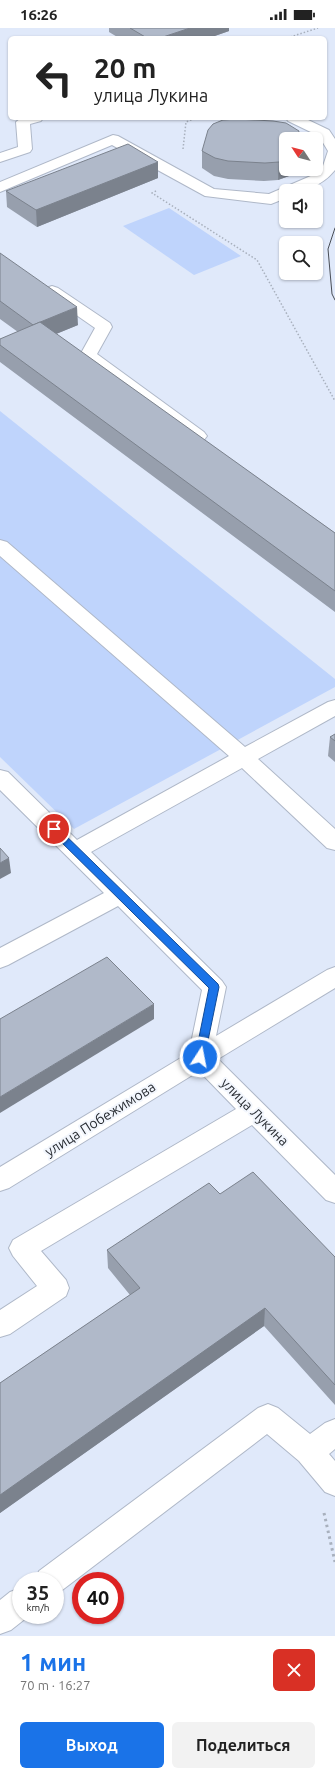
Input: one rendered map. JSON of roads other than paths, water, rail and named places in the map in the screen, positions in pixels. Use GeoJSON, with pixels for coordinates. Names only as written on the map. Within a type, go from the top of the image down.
{"type":"FeatureCollection","features":[{"type":"Feature","properties":{"kind":"street"},"geometry":{"type":"LineString","coordinates":[[0,158],[25,149],[23,122],[30,120]]}},
{"type":"Feature","properties":{"kind":"street"},"geometry":{"type":"LineString","coordinates":[[297,120],[324,133],[335,152],[334,162],[322,177],[306,184]]}},
{"type":"Feature","properties":{"kind":"street"},"geometry":{"type":"LineString","coordinates":[[0,187],[113,139],[210,192],[272,199],[279,196]]}},
{"type":"Feature","properties":{"kind":"street"},"geometry":{"type":"LineString","coordinates":[[39,282],[104,327],[88,355],[208,444]]}},
{"type":"Feature","properties":{"kind":"street"},"geometry":{"type":"LineString","coordinates":[[0,546],[244,758],[335,842]]}},
{"type":"Feature","properties":{"kind":"street"},"geometry":{"type":"LineString","coordinates":[[75,851],[335,707]]}},
{"type":"Feature","properties":{"kind":"street"},"geometry":{"type":"LineString","coordinates":[[0,776],[214,987],[200,1057]]}},
{"type":"Feature","properties":{"kind":"street"},"geometry":{"type":"LineString","coordinates":[[0,960],[120,895]]}},
{"type":"Feature","properties":{"kind":"street","name":"улица Побежимова"},"geometry":{"type":"LineString","coordinates":[[0,1180],[335,976]]}},
{"type":"Feature","properties":{"kind":"street","name":"улица Лукина"},"geometry":{"type":"LineString","coordinates":[[200,1057],[335,1192]]}},
{"type":"Feature","properties":{"kind":"street"},"geometry":{"type":"LineString","coordinates":[[0,1325],[56,1288],[22,1248],[255,1111]]}},
{"type":"Feature","properties":{"kind":"street"},"geometry":{"type":"LineString","coordinates":[[62,1572],[268,1417],[309,1452],[335,1482]]}},
{"type":"Feature","properties":{"kind":"street"},"geometry":{"type":"LineString","coordinates":[[309,1452],[335,1432]]}},
{"type":"Feature","properties":{"kind":"street"},"geometry":{"type":"LineString","coordinates":[[0,1618],[12,1609]]}},
{"type":"Feature","properties":{"kind":"tram line"},"geometry":{"type":"LineString","coordinates":[[335,228],[328,249],[332,294],[335,300]]}}]}
